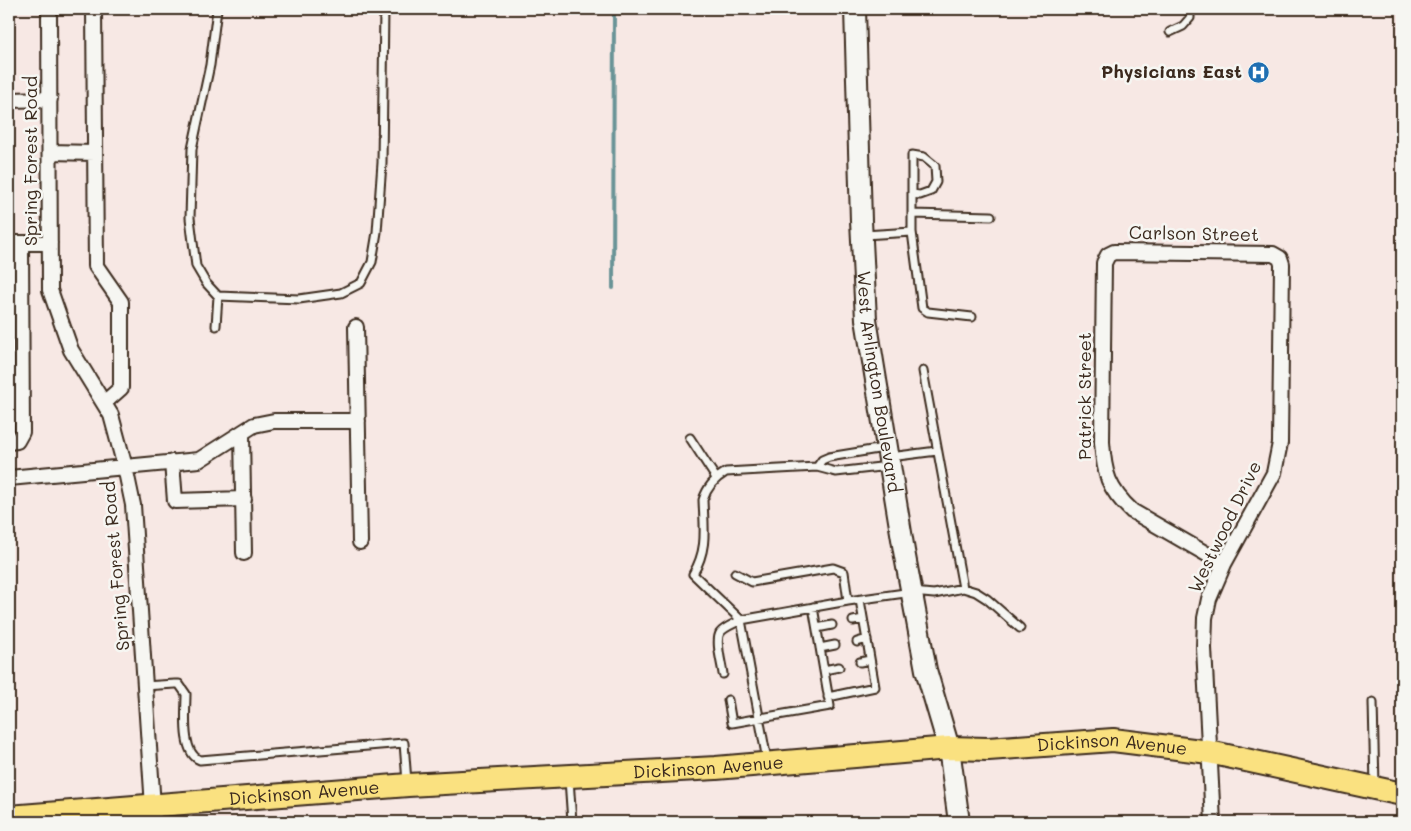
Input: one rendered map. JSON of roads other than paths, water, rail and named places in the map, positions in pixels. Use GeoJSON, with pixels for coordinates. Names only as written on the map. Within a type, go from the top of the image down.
{"type":"FeatureCollection","features":[{"type":"Feature","properties":{"kind":"main road","name":"West Arlington Boulevard"},"geometry":{"type":"LineString","coordinates":[[855,9],[861,236],[866,319],[888,457],[926,670],[949,748],[959,822]]}},
{"type":"Feature","properties":{"kind":"main road","name":"Dickinson Avenue"},"geometry":{"type":"LineString","coordinates":[[9,817],[153,814],[408,786],[716,768],[949,748],[988,749],[1113,740],[1209,752],[1402,794]]}},
{"type":"Feature","properties":{"kind":"street","name":"Spring Forest Road"},"geometry":{"type":"LineString","coordinates":[[49,9],[50,290],[71,350],[111,415],[133,505],[153,814]]}},
{"type":"Feature","properties":{"kind":"street"},"geometry":{"type":"LineString","coordinates":[[94,9],[96,266],[121,302],[121,388],[104,403]]}},
{"type":"Feature","properties":{"kind":"street"},"geometry":{"type":"LineString","coordinates":[[9,100],[50,99]]}},
{"type":"Feature","properties":{"kind":"street"},"geometry":{"type":"LineString","coordinates":[[50,152],[95,153]]}},
{"type":"Feature","properties":{"kind":"street"},"geometry":{"type":"LineString","coordinates":[[9,442],[17,441],[22,432],[15,243],[50,243]]}},
{"type":"Feature","properties":{"kind":"street","name":"Carlson Street"},"geometry":{"type":"LineString","coordinates":[[1108,255],[1114,252],[1273,254],[1280,258]]}},
{"type":"Feature","properties":{"kind":"street","name":"Patrick Street"},"geometry":{"type":"LineString","coordinates":[[1108,255],[1104,263],[1102,442],[1103,463],[1107,478],[1120,501],[1132,511],[1224,564]]}},
{"type":"Feature","properties":{"kind":"street","name":"Westwood Drive"},"geometry":{"type":"LineString","coordinates":[[1213,822],[1204,648],[1205,618],[1209,598],[1224,564],[1274,473],[1278,458],[1280,443],[1282,294],[1282,264],[1280,258]]}},
{"type":"Feature","properties":{"kind":"street"},"geometry":{"type":"LineString","coordinates":[[356,327],[360,542]]}},
{"type":"Feature","properties":{"kind":"street"},"geometry":{"type":"LineString","coordinates":[[9,478],[199,460],[254,425],[274,421],[358,422]]}},
{"type":"Feature","properties":{"kind":"street"},"geometry":{"type":"LineString","coordinates":[[242,433],[244,552]]}},
{"type":"Feature","properties":{"kind":"street"},"geometry":{"type":"LineString","coordinates":[[172,462],[175,501],[244,499]]}},
{"type":"Feature","properties":{"kind":"lane"},"geometry":{"type":"LineString","coordinates":[[217,9],[210,65],[192,149],[190,218],[196,266],[206,283],[218,296],[299,299],[341,293],[361,283],[372,262],[378,232],[382,162],[384,9]]}},
{"type":"Feature","properties":{"kind":"lane"},"geometry":{"type":"LineString","coordinates":[[1170,32],[1183,26],[1190,18],[1190,9]]}},
{"type":"Feature","properties":{"kind":"lane"},"geometry":{"type":"LineString","coordinates":[[912,194],[920,195],[931,192],[936,182],[935,166],[924,157],[912,155],[912,194],[912,232],[922,308],[928,312],[972,317]]}},
{"type":"Feature","properties":{"kind":"lane"},"geometry":{"type":"LineString","coordinates":[[912,214],[992,216]]}},
{"type":"Feature","properties":{"kind":"lane"},"geometry":{"type":"LineString","coordinates":[[861,236],[912,232]]}},
{"type":"Feature","properties":{"kind":"lane"},"geometry":{"type":"LineString","coordinates":[[216,326],[218,296]]}},
{"type":"Feature","properties":{"kind":"lane"},"geometry":{"type":"LineString","coordinates":[[923,371],[963,588]]}},
{"type":"Feature","properties":{"kind":"lane"},"geometry":{"type":"LineString","coordinates":[[690,438],[716,478]]}},
{"type":"Feature","properties":{"kind":"lane"},"geometry":{"type":"LineString","coordinates":[[817,467],[822,460],[829,457],[888,457],[937,451]]}},
{"type":"Feature","properties":{"kind":"lane"},"geometry":{"type":"LineString","coordinates":[[768,763],[741,620],[693,574],[700,563],[704,550],[703,500],[705,493],[716,478],[726,472],[817,467],[836,472],[888,457]]}},
{"type":"Feature","properties":{"kind":"lane"},"geometry":{"type":"LineString","coordinates":[[735,573],[752,582],[833,568],[844,572],[848,601]]}},
{"type":"Feature","properties":{"kind":"lane"},"geometry":{"type":"LineString","coordinates":[[723,674],[718,642],[719,634],[725,629],[741,620],[848,601],[912,592],[934,594],[963,588],[976,592],[987,599],[1020,628]]}},
{"type":"Feature","properties":{"kind":"lane"},"geometry":{"type":"LineString","coordinates":[[828,697],[875,686],[860,600]]}},
{"type":"Feature","properties":{"kind":"lane"},"geometry":{"type":"LineString","coordinates":[[728,700],[732,723],[830,706],[814,608]]}},
{"type":"Feature","properties":{"kind":"lane"},"geometry":{"type":"LineString","coordinates":[[853,621],[863,619]]}},
{"type":"Feature","properties":{"kind":"lane"},"geometry":{"type":"LineString","coordinates":[[817,628],[832,625]]}},
{"type":"Feature","properties":{"kind":"lane"},"geometry":{"type":"LineString","coordinates":[[857,642],[867,639]]}},
{"type":"Feature","properties":{"kind":"lane"},"geometry":{"type":"LineString","coordinates":[[820,648],[835,645]]}},
{"type":"Feature","properties":{"kind":"lane"},"geometry":{"type":"LineString","coordinates":[[860,662],[870,660]]}},
{"type":"Feature","properties":{"kind":"lane"},"geometry":{"type":"LineString","coordinates":[[824,670],[839,667]]}},
{"type":"Feature","properties":{"kind":"lane"},"geometry":{"type":"LineString","coordinates":[[144,686],[179,684],[183,688],[186,694],[187,744],[190,753],[200,760],[404,743],[408,786]]}},
{"type":"Feature","properties":{"kind":"lane"},"geometry":{"type":"LineString","coordinates":[[1373,702],[1375,789]]}},
{"type":"Feature","properties":{"kind":"lane"},"geometry":{"type":"LineString","coordinates":[[569,776],[572,822]]}},
{"type":"Feature","properties":{"kind":"waterway"},"geometry":{"type":"LineString","coordinates":[[613,288],[614,9]]}},
{"type":"Feature","properties":{"kind":"place","name":"Physicians East"},"geometry":{"type":"Point","coordinates":[1258,72]}}]}
